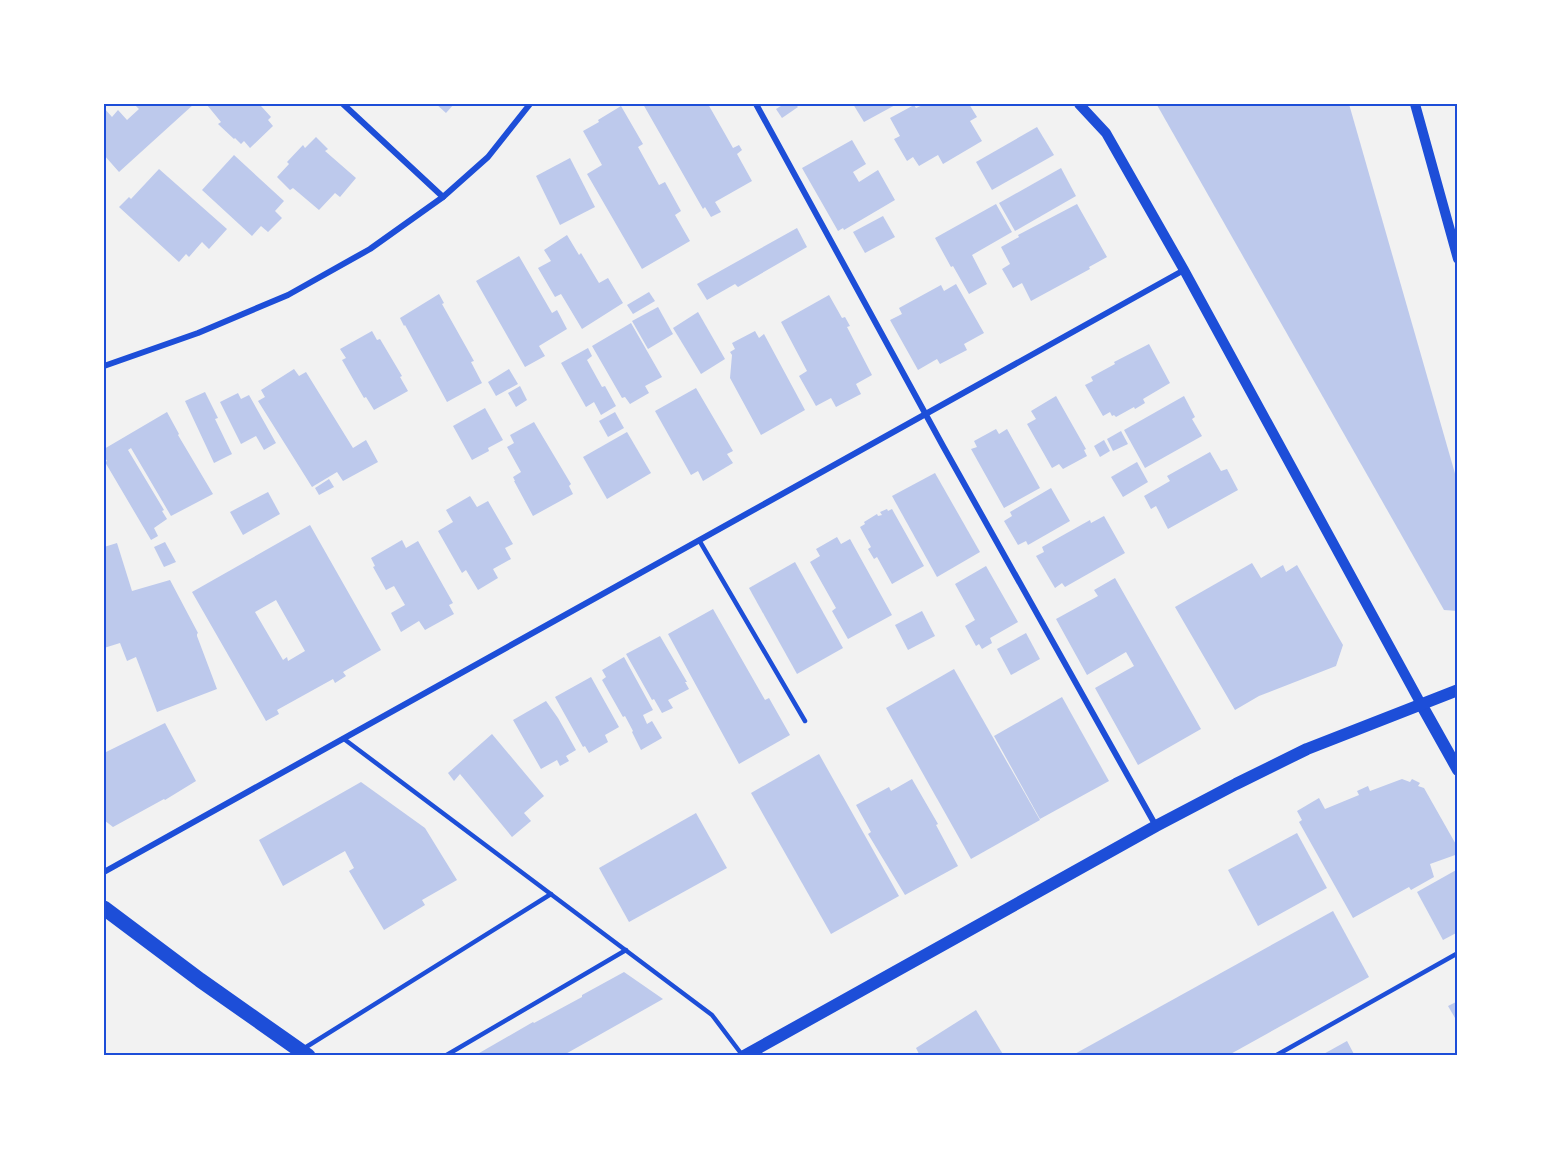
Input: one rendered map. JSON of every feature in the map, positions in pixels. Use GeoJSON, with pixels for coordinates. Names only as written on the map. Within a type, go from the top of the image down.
{"type":"FeatureCollection","features":[{"type":"Feature","properties":{"kind":"main road"},"geometry":{"type":"LineString","coordinates":[[743,1056],[1156,826],[1307,749],[1458,690]]}},
{"type":"Feature","properties":{"kind":"main road"},"geometry":{"type":"LineString","coordinates":[[1422,704],[1458,770]]}},
{"type":"Feature","properties":{"kind":"main road"},"geometry":{"type":"LineString","coordinates":[[104,908],[200,980],[304,1053]]}},
{"type":"Feature","properties":{"kind":"street"},"geometry":{"type":"LineString","coordinates":[[343,104],[444,197]]}},
{"type":"Feature","properties":{"kind":"street"},"geometry":{"type":"LineString","coordinates":[[104,366],[198,333],[288,295],[370,249],[444,197],[488,157],[530,104]]}},
{"type":"Feature","properties":{"kind":"street"},"geometry":{"type":"LineString","coordinates":[[756,104],[960,476],[1156,826]]}},
{"type":"Feature","properties":{"kind":"street"},"geometry":{"type":"LineString","coordinates":[[1079,104],[1106,133],[1184,270],[1422,704]]}},
{"type":"Feature","properties":{"kind":"street"},"geometry":{"type":"LineString","coordinates":[[1415,104],[1458,259]]}},
{"type":"Feature","properties":{"kind":"street"},"geometry":{"type":"LineString","coordinates":[[104,872],[1184,270]]}},
{"type":"Feature","properties":{"kind":"lane"},"geometry":{"type":"LineString","coordinates":[[699,540],[805,721]]}},
{"type":"Feature","properties":{"kind":"lane"},"geometry":{"type":"LineString","coordinates":[[345,739],[711,1014],[743,1056]]}},
{"type":"Feature","properties":{"kind":"lane"},"geometry":{"type":"LineString","coordinates":[[304,1053],[550,894]]}},
{"type":"Feature","properties":{"kind":"lane"},"geometry":{"type":"LineString","coordinates":[[445,1056],[626,950]]}},
{"type":"Feature","properties":{"kind":"lane"},"geometry":{"type":"LineString","coordinates":[[1275,1056],[1458,953]]}},
{"type":"Feature","properties":{"kind":"building"},"geometry":{"type":"Polygon","coordinates":[[[134,104],[194,104],[119,172],[104,155],[104,108],[112,117],[118,110],[127,120],[139,109],[134,104]]]}},
{"type":"Feature","properties":{"kind":"building"},"geometry":{"type":"Polygon","coordinates":[[[208,104],[265,104],[261,106],[271,117],[268,120],[273,126],[250,148],[244,141],[241,144],[234,139],[218,124],[221,122],[208,104]]]}},
{"type":"Feature","properties":{"kind":"building"},"geometry":{"type":"Polygon","coordinates":[[[436,104],[454,104],[446,113],[436,104]]]}},
{"type":"Feature","properties":{"kind":"building"},"geometry":{"type":"Polygon","coordinates":[[[643,104],[708,104],[733,148],[739,145],[742,150],[737,154],[752,181],[715,202],[721,212],[711,217],[705,207],[703,209],[643,104]]]}},
{"type":"Feature","properties":{"kind":"building"},"geometry":{"type":"Polygon","coordinates":[[[784,104],[795,104],[798,107],[782,118],[776,109],[784,104]]]}},
{"type":"Feature","properties":{"kind":"building"},"geometry":{"type":"Polygon","coordinates":[[[853,104],[897,104],[864,122],[853,104]]]}},
{"type":"Feature","properties":{"kind":"building"},"geometry":{"type":"Polygon","coordinates":[[[925,104],[969,104],[977,117],[970,121],[982,141],[943,164],[938,155],[919,166],[913,157],[907,161],[894,139],[900,136],[890,118],[914,105],[916,108],[925,104]]]}},
{"type":"Feature","properties":{"kind":"building"},"geometry":{"type":"Polygon","coordinates":[[[1349,104],[1458,484],[1458,611],[1444,610],[1157,105],[1349,104]]]}},
{"type":"Feature","properties":{"kind":"building"},"geometry":{"type":"Polygon","coordinates":[[[621,106],[643,144],[638,147],[659,185],[665,182],[681,211],[675,215],[690,241],[642,269],[587,174],[602,165],[583,131],[621,106]]]}},
{"type":"Feature","properties":{"kind":"building"},"geometry":{"type":"Polygon","coordinates":[[[1037,127],[1054,155],[992,190],[976,162],[1037,127]]]}},
{"type":"Feature","properties":{"kind":"building"},"geometry":{"type":"Polygon","coordinates":[[[316,137],[328,149],[325,151],[356,178],[340,197],[335,193],[319,210],[293,188],[290,190],[277,177],[303,145],[305,148],[316,137]]]}},
{"type":"Feature","properties":{"kind":"building"},"geometry":{"type":"Polygon","coordinates":[[[852,140],[866,164],[853,172],[859,182],[878,170],[895,200],[844,230],[843,228],[838,231],[802,168],[852,140]]]}},
{"type":"Feature","properties":{"kind":"building"},"geometry":{"type":"Polygon","coordinates":[[[234,155],[284,201],[275,211],[282,218],[268,232],[261,226],[252,236],[202,190],[234,155]]]}},
{"type":"Feature","properties":{"kind":"building"},"geometry":{"type":"Polygon","coordinates":[[[570,158],[595,207],[560,225],[536,176],[570,158]]]}},
{"type":"Feature","properties":{"kind":"building"},"geometry":{"type":"Polygon","coordinates":[[[1061,168],[1076,196],[1015,231],[999,203],[1061,168]]]}},
{"type":"Feature","properties":{"kind":"building"},"geometry":{"type":"Polygon","coordinates":[[[159,169],[227,229],[209,249],[202,242],[189,257],[186,254],[179,262],[119,207],[129,197],[131,199],[159,169]]]}},
{"type":"Feature","properties":{"kind":"building"},"geometry":{"type":"Polygon","coordinates":[[[996,204],[1012,232],[972,255],[987,284],[969,294],[935,238],[996,204]]]}},
{"type":"Feature","properties":{"kind":"building"},"geometry":{"type":"Polygon","coordinates":[[[1077,204],[1107,257],[1089,267],[1090,269],[1031,301],[1022,283],[1013,288],[1002,269],[1010,264],[1001,247],[1019,237],[1018,235],[1077,204]]]}},
{"type":"Feature","properties":{"kind":"building"},"geometry":{"type":"Polygon","coordinates":[[[883,216],[895,237],[865,253],[853,232],[883,216]]]}},
{"type":"Feature","properties":{"kind":"building"},"geometry":{"type":"Polygon","coordinates":[[[797,228],[807,247],[738,287],[735,284],[707,300],[697,284],[797,228]]]}},
{"type":"Feature","properties":{"kind":"building"},"geometry":{"type":"Polygon","coordinates":[[[567,235],[599,283],[608,278],[623,303],[582,329],[561,294],[555,297],[538,268],[551,261],[544,250],[567,235]]]}},
{"type":"Feature","properties":{"kind":"building"},"geometry":{"type":"Polygon","coordinates":[[[519,256],[552,313],[557,310],[567,329],[539,346],[545,356],[525,367],[476,281],[519,256]]]}},
{"type":"Feature","properties":{"kind":"building"},"geometry":{"type":"Polygon","coordinates":[[[956,284],[984,333],[964,344],[967,350],[940,364],[937,359],[918,370],[890,320],[902,314],[899,308],[941,285],[944,291],[956,284]]]}},
{"type":"Feature","properties":{"kind":"building"},"geometry":{"type":"Polygon","coordinates":[[[649,292],[655,301],[633,314],[627,305],[649,292]]]}},
{"type":"Feature","properties":{"kind":"building"},"geometry":{"type":"Polygon","coordinates":[[[439,294],[444,303],[442,304],[474,361],[471,362],[482,383],[447,402],[400,318],[439,294]]]}},
{"type":"Feature","properties":{"kind":"building"},"geometry":{"type":"Polygon","coordinates":[[[829,295],[842,318],[845,317],[850,326],[847,327],[872,375],[856,384],[861,394],[836,407],[831,398],[816,406],[799,376],[807,371],[781,322],[829,295]]]}},
{"type":"Feature","properties":{"kind":"building"},"geometry":{"type":"Polygon","coordinates":[[[658,307],[673,334],[648,349],[632,321],[658,307]]]}},
{"type":"Feature","properties":{"kind":"building"},"geometry":{"type":"Polygon","coordinates":[[[698,312],[725,359],[701,374],[673,328],[698,312]]]}},
{"type":"Feature","properties":{"kind":"building"},"geometry":{"type":"Polygon","coordinates":[[[631,323],[662,377],[645,386],[649,393],[630,404],[625,397],[622,398],[592,346],[631,323]]]}},
{"type":"Feature","properties":{"kind":"building"},"geometry":{"type":"Polygon","coordinates":[[[372,331],[377,340],[380,339],[402,376],[400,377],[408,391],[374,410],[366,397],[364,398],[342,360],[346,358],[340,349],[372,331]]]}},
{"type":"Feature","properties":{"kind":"building"},"geometry":{"type":"Polygon","coordinates":[[[755,331],[759,338],[764,334],[805,410],[761,435],[730,378],[732,355],[730,352],[735,349],[732,343],[755,331]]]}},
{"type":"Feature","properties":{"kind":"building"},"geometry":{"type":"Polygon","coordinates":[[[1149,344],[1170,383],[1143,399],[1145,403],[1135,409],[1134,407],[1116,417],[1110,412],[1103,416],[1085,385],[1093,381],[1091,377],[1115,364],[1114,362],[1149,344]]]}},
{"type":"Feature","properties":{"kind":"building"},"geometry":{"type":"Polygon","coordinates":[[[588,348],[592,356],[587,360],[616,406],[601,415],[594,402],[586,407],[561,363],[588,348]]]}},
{"type":"Feature","properties":{"kind":"building"},"geometry":{"type":"Polygon","coordinates":[[[294,369],[299,376],[306,372],[353,448],[366,440],[378,462],[343,481],[337,472],[312,487],[258,401],[265,397],[261,390],[294,369]]]}},
{"type":"Feature","properties":{"kind":"building"},"geometry":{"type":"Polygon","coordinates":[[[509,369],[518,384],[496,396],[488,382],[509,369]]]}},
{"type":"Feature","properties":{"kind":"building"},"geometry":{"type":"Polygon","coordinates":[[[520,386],[527,400],[516,407],[508,393],[520,386]]]}},
{"type":"Feature","properties":{"kind":"building"},"geometry":{"type":"Polygon","coordinates":[[[696,388],[733,451],[727,454],[733,463],[703,481],[698,471],[691,475],[655,411],[696,388]]]}},
{"type":"Feature","properties":{"kind":"building"},"geometry":{"type":"Polygon","coordinates":[[[205,392],[232,454],[214,463],[185,401],[205,392]]]}},
{"type":"Feature","properties":{"kind":"building"},"geometry":{"type":"Polygon","coordinates":[[[238,393],[241,399],[249,395],[276,443],[264,450],[256,436],[241,444],[220,402],[238,393]]]}},
{"type":"Feature","properties":{"kind":"building"},"geometry":{"type":"Polygon","coordinates":[[[1056,396],[1086,449],[1084,450],[1087,456],[1063,469],[1059,464],[1052,468],[1027,424],[1036,419],[1031,411],[1056,396]]]}},
{"type":"Feature","properties":{"kind":"building"},"geometry":{"type":"Polygon","coordinates":[[[1184,396],[1195,417],[1192,419],[1202,436],[1145,468],[1124,430],[1184,396]]]}},
{"type":"Feature","properties":{"kind":"building"},"geometry":{"type":"Polygon","coordinates":[[[485,408],[503,440],[472,460],[453,426],[485,408]]]}},
{"type":"Feature","properties":{"kind":"building"},"geometry":{"type":"Polygon","coordinates":[[[167,412],[213,494],[171,516],[131,448],[128,450],[164,510],[162,511],[167,519],[154,528],[158,536],[151,540],[105,462],[107,461],[104,449],[167,412]]]}},
{"type":"Feature","properties":{"kind":"building"},"geometry":{"type":"Polygon","coordinates":[[[615,412],[624,428],[608,437],[599,421],[615,412]]]}},
{"type":"Feature","properties":{"kind":"building"},"geometry":{"type":"Polygon","coordinates":[[[534,422],[571,484],[569,486],[573,494],[533,516],[514,481],[513,477],[521,472],[507,447],[514,443],[510,435],[534,422]]]}},
{"type":"Feature","properties":{"kind":"building"},"geometry":{"type":"Polygon","coordinates":[[[996,429],[999,434],[1007,429],[1040,488],[1004,508],[971,449],[977,447],[974,441],[996,429]]]}},
{"type":"Feature","properties":{"kind":"building"},"geometry":{"type":"Polygon","coordinates":[[[1121,431],[1128,444],[1113,451],[1107,439],[1121,431]]]}},
{"type":"Feature","properties":{"kind":"building"},"geometry":{"type":"Polygon","coordinates":[[[627,432],[651,473],[607,499],[583,457],[627,432]]]}},
{"type":"Feature","properties":{"kind":"building"},"geometry":{"type":"Polygon","coordinates":[[[1104,440],[1110,451],[1100,457],[1094,446],[1104,440]]]}},
{"type":"Feature","properties":{"kind":"building"},"geometry":{"type":"Polygon","coordinates":[[[1210,452],[1221,471],[1227,469],[1238,490],[1168,529],[1156,506],[1151,509],[1144,496],[1170,481],[1167,476],[1210,452]]]}},
{"type":"Feature","properties":{"kind":"building"},"geometry":{"type":"Polygon","coordinates":[[[1137,462],[1148,482],[1123,497],[1111,477],[1137,462]]]}},
{"type":"Feature","properties":{"kind":"building"},"geometry":{"type":"Polygon","coordinates":[[[935,473],[980,552],[937,577],[892,496],[935,473]]]}},
{"type":"Feature","properties":{"kind":"building"},"geometry":{"type":"Polygon","coordinates":[[[329,479],[334,487],[319,495],[315,488],[329,479]]]}},
{"type":"Feature","properties":{"kind":"building"},"geometry":{"type":"Polygon","coordinates":[[[1051,488],[1070,521],[1028,545],[1026,541],[1018,545],[1004,521],[1012,516],[1010,512],[1051,488]]]}},
{"type":"Feature","properties":{"kind":"building"},"geometry":{"type":"Polygon","coordinates":[[[268,492],[280,514],[243,535],[230,512],[268,492]]]}},
{"type":"Feature","properties":{"kind":"building"},"geometry":{"type":"Polygon","coordinates":[[[470,496],[477,507],[488,501],[513,544],[505,548],[511,559],[493,569],[498,578],[478,590],[466,570],[462,573],[438,531],[453,522],[446,510],[470,496]]]}},
{"type":"Feature","properties":{"kind":"building"},"geometry":{"type":"Polygon","coordinates":[[[887,509],[888,511],[892,509],[924,566],[892,584],[877,557],[874,559],[868,549],[871,547],[860,527],[877,514],[882,515],[880,512],[887,509]]]}},
{"type":"Feature","properties":{"kind":"building"},"geometry":{"type":"Polygon","coordinates":[[[1104,516],[1125,553],[1065,587],[1062,583],[1055,588],[1036,556],[1044,552],[1042,547],[1090,520],[1091,523],[1104,516]]]}},
{"type":"Feature","properties":{"kind":"building"},"geometry":{"type":"Polygon","coordinates":[[[310,525],[381,650],[343,672],[346,676],[335,683],[333,679],[277,710],[279,714],[266,721],[192,592],[310,525]],[[276,600],[255,612],[283,660],[287,657],[288,661],[305,651],[276,600]]]}},
{"type":"Feature","properties":{"kind":"building"},"geometry":{"type":"Polygon","coordinates":[[[837,537],[841,544],[850,539],[892,615],[848,639],[832,611],[836,608],[810,562],[820,556],[816,549],[837,537]]]}},
{"type":"Feature","properties":{"kind":"building"},"geometry":{"type":"Polygon","coordinates":[[[402,540],[406,548],[418,541],[453,603],[449,605],[454,614],[425,630],[419,621],[401,632],[391,613],[405,605],[394,586],[386,590],[373,567],[375,566],[371,558],[402,540]]]}},
{"type":"Feature","properties":{"kind":"building"},"geometry":{"type":"Polygon","coordinates":[[[165,542],[176,562],[164,567],[154,547],[165,542]]]}},
{"type":"Feature","properties":{"kind":"building"},"geometry":{"type":"Polygon","coordinates":[[[117,543],[132,591],[170,580],[198,633],[197,636],[217,689],[157,712],[136,657],[127,661],[120,643],[104,648],[104,547],[117,543]]]}},
{"type":"Feature","properties":{"kind":"building"},"geometry":{"type":"Polygon","coordinates":[[[795,562],[843,648],[797,674],[749,588],[795,562]]]}},
{"type":"Feature","properties":{"kind":"building"},"geometry":{"type":"Polygon","coordinates":[[[1252,563],[1261,578],[1283,565],[1286,572],[1297,565],[1343,645],[1336,666],[1259,696],[1235,710],[1175,607],[1252,563]]]}},
{"type":"Feature","properties":{"kind":"building"},"geometry":{"type":"Polygon","coordinates":[[[986,566],[1018,622],[990,638],[992,643],[982,649],[979,644],[976,646],[965,626],[975,620],[955,584],[986,566]]]}},
{"type":"Feature","properties":{"kind":"building"},"geometry":{"type":"Polygon","coordinates":[[[1115,578],[1201,729],[1138,765],[1095,688],[1134,666],[1126,652],[1087,675],[1056,619],[1098,596],[1094,590],[1115,578]]]}},
{"type":"Feature","properties":{"kind":"building"},"geometry":{"type":"Polygon","coordinates":[[[713,609],[765,700],[769,698],[790,735],[739,764],[668,634],[713,609]]]}},
{"type":"Feature","properties":{"kind":"building"},"geometry":{"type":"Polygon","coordinates":[[[922,611],[935,636],[908,650],[895,625],[922,611]]]}},
{"type":"Feature","properties":{"kind":"building"},"geometry":{"type":"Polygon","coordinates":[[[1026,633],[1040,659],[1011,675],[997,649],[1026,633]]]}},
{"type":"Feature","properties":{"kind":"building"},"geometry":{"type":"Polygon","coordinates":[[[660,636],[689,689],[668,700],[673,708],[662,713],[626,654],[660,636]]]}},
{"type":"Feature","properties":{"kind":"building"},"geometry":{"type":"Polygon","coordinates":[[[624,657],[653,710],[643,715],[647,724],[652,721],[662,738],[641,750],[625,716],[623,717],[602,680],[606,677],[602,670],[624,657]]]}},
{"type":"Feature","properties":{"kind":"building"},"geometry":{"type":"Polygon","coordinates":[[[954,669],[1040,820],[971,859],[886,708],[954,669]]]}},
{"type":"Feature","properties":{"kind":"building"},"geometry":{"type":"Polygon","coordinates":[[[591,677],[619,727],[605,735],[608,742],[589,753],[585,746],[583,747],[555,697],[591,677]]]}},
{"type":"Feature","properties":{"kind":"building"},"geometry":{"type":"Polygon","coordinates":[[[1062,697],[1109,781],[1040,819],[994,736],[1062,697]]]}},
{"type":"Feature","properties":{"kind":"building"},"geometry":{"type":"Polygon","coordinates":[[[546,701],[576,750],[566,756],[569,761],[560,766],[557,760],[541,769],[513,720],[546,701]]]}},
{"type":"Feature","properties":{"kind":"building"},"geometry":{"type":"Polygon","coordinates":[[[165,723],[196,781],[113,827],[104,820],[104,753],[165,723]]]}},
{"type":"Feature","properties":{"kind":"building"},"geometry":{"type":"Polygon","coordinates":[[[492,734],[544,796],[524,813],[531,821],[512,837],[460,774],[454,781],[448,773],[492,734]]]}},
{"type":"Feature","properties":{"kind":"building"},"geometry":{"type":"Polygon","coordinates":[[[819,754],[899,896],[831,934],[751,793],[819,754]]]}},
{"type":"Feature","properties":{"kind":"building"},"geometry":{"type":"Polygon","coordinates":[[[912,779],[938,824],[936,825],[958,866],[905,895],[868,834],[871,832],[856,805],[889,787],[891,791],[912,779]]]}},
{"type":"Feature","properties":{"kind":"building"},"geometry":{"type":"Polygon","coordinates":[[[1402,779],[1410,782],[1412,779],[1420,783],[1418,786],[1424,788],[1458,848],[1458,854],[1430,864],[1434,877],[1411,890],[1409,887],[1353,918],[1299,822],[1302,820],[1297,811],[1319,798],[1325,809],[1359,795],[1357,791],[1368,786],[1370,791],[1402,779]]]}},
{"type":"Feature","properties":{"kind":"building"},"geometry":{"type":"Polygon","coordinates":[[[361,782],[425,828],[457,880],[422,900],[425,905],[384,930],[349,871],[354,868],[345,851],[283,886],[259,840],[361,782]]]}},
{"type":"Feature","properties":{"kind":"building"},"geometry":{"type":"Polygon","coordinates":[[[696,813],[727,868],[629,922],[599,868],[696,813]]]}},
{"type":"Feature","properties":{"kind":"building"},"geometry":{"type":"Polygon","coordinates":[[[1297,833],[1327,888],[1258,926],[1228,870],[1297,833]]]}},
{"type":"Feature","properties":{"kind":"building"},"geometry":{"type":"Polygon","coordinates":[[[1458,869],[1458,932],[1443,940],[1417,892],[1458,869]]]}},
{"type":"Feature","properties":{"kind":"building"},"geometry":{"type":"Polygon","coordinates":[[[1333,911],[1369,977],[1227,1056],[1071,1056],[1333,911]]]}},
{"type":"Feature","properties":{"kind":"building"},"geometry":{"type":"Polygon","coordinates":[[[624,972],[663,999],[562,1056],[474,1056],[582,997],[624,972]]]}},
{"type":"Feature","properties":{"kind":"building"},"geometry":{"type":"Polygon","coordinates":[[[1458,1001],[1458,1023],[1448,1006],[1458,1001]]]}},
{"type":"Feature","properties":{"kind":"building"},"geometry":{"type":"Polygon","coordinates":[[[976,1010],[1004,1056],[920,1056],[916,1048],[976,1010]]]}},
{"type":"Feature","properties":{"kind":"building"},"geometry":{"type":"Polygon","coordinates":[[[1347,1041],[1355,1056],[1320,1056],[1347,1041]]]}}]}
